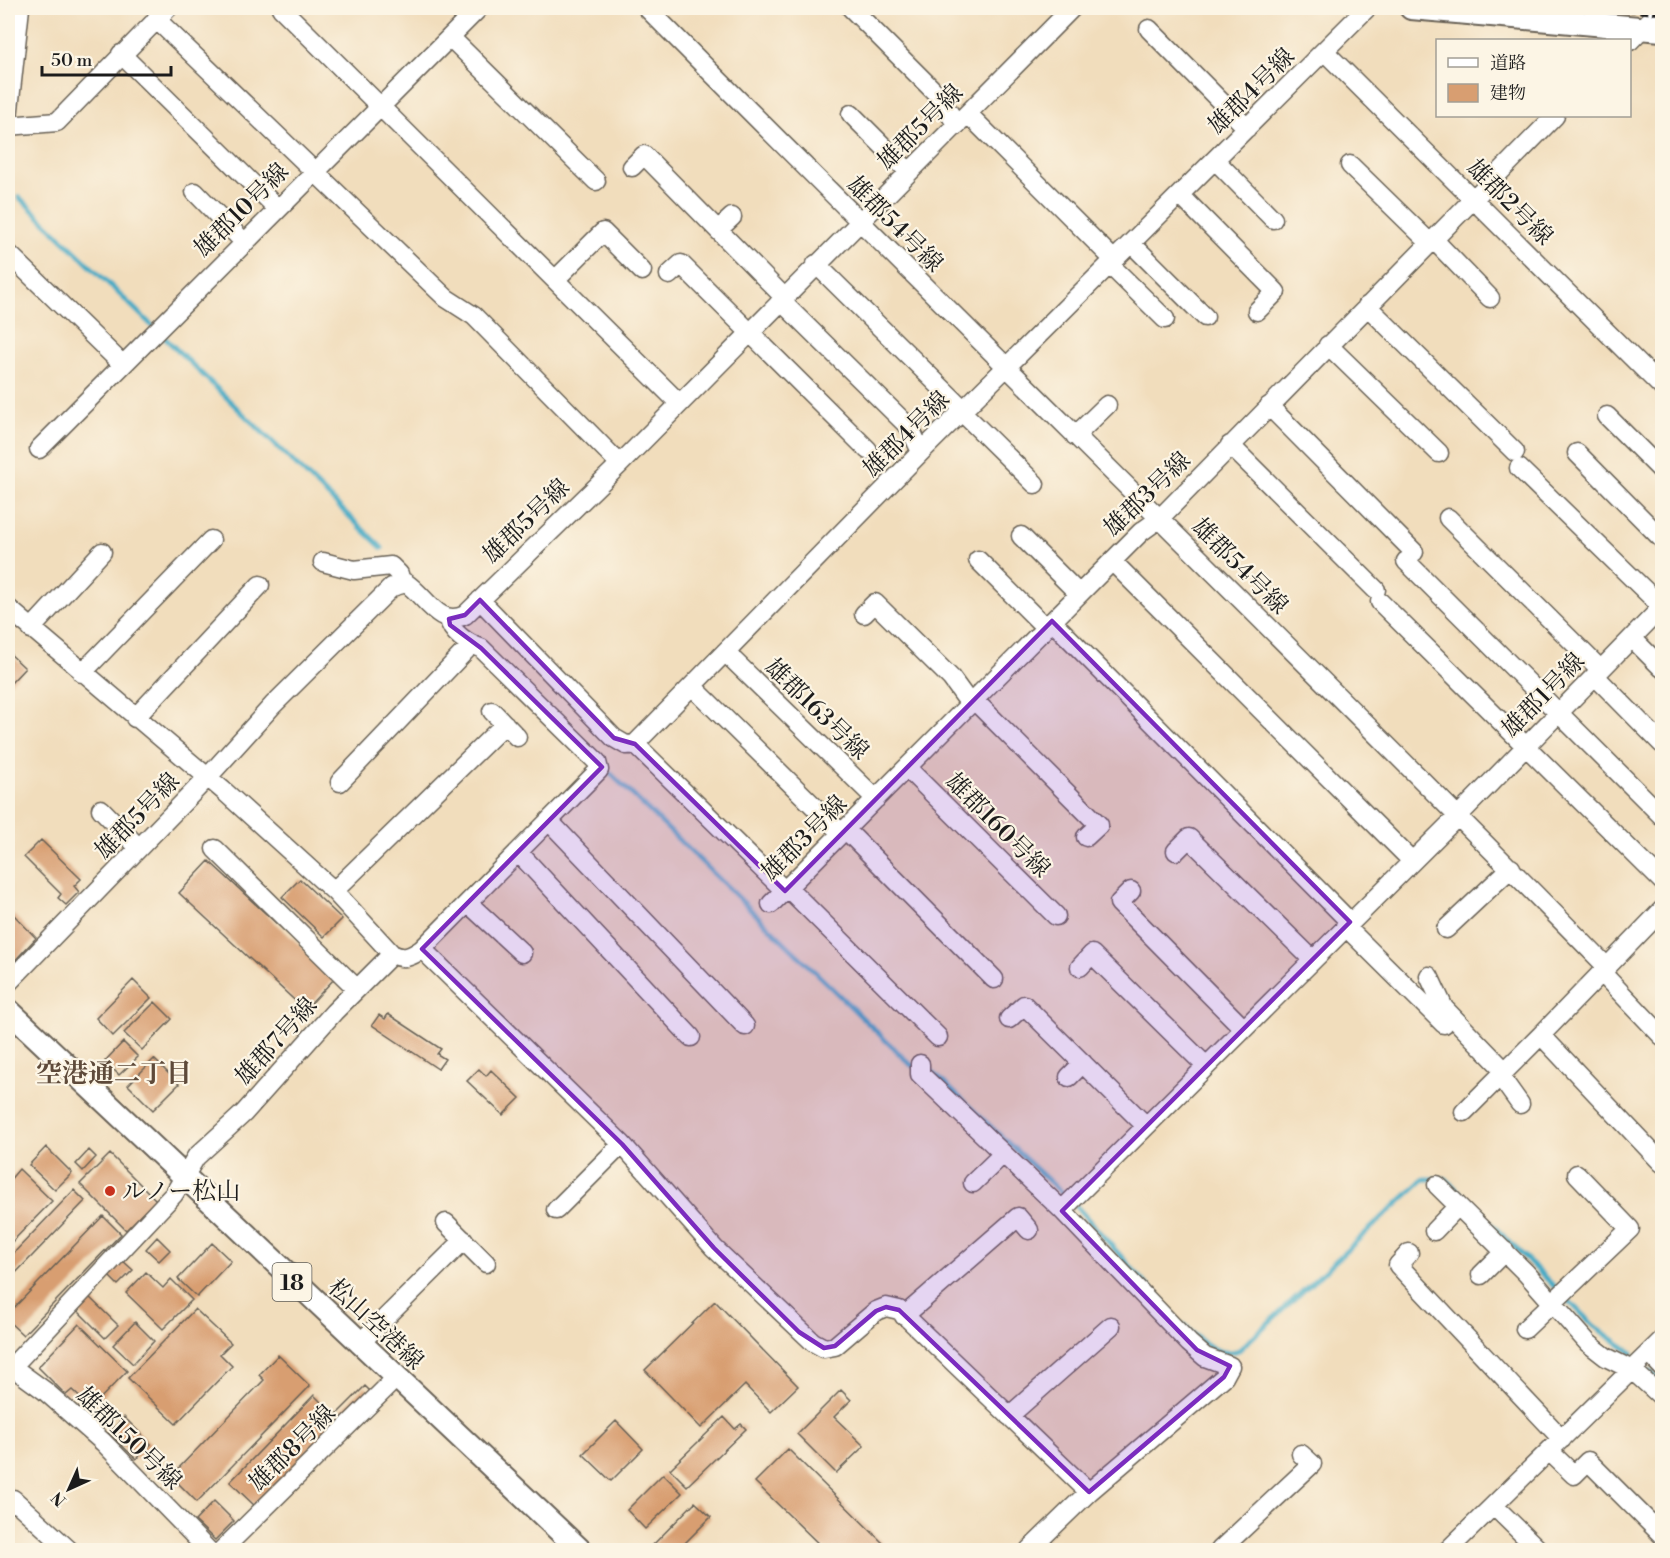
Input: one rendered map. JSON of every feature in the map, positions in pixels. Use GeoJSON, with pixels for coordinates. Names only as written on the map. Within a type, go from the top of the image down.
{"type":"FeatureCollection","features":[{"type":"Feature","properties":{"kind":"main road"},"geometry":{"type":"LineString","coordinates":[[1411,8],[1645,33]]}},
{"type":"Feature","properties":{"kind":"main road","name":"松山空港線"},"geometry":{"type":"LineString","coordinates":[[8,1010],[579,1551]]}},
{"type":"Feature","properties":{"kind":"street"},"geometry":{"type":"LineString","coordinates":[[8,118],[20,8]]}},
{"type":"Feature","properties":{"kind":"street"},"geometry":{"type":"LineString","coordinates":[[281,8],[679,403]]}},
{"type":"Feature","properties":{"kind":"street","name":"雄郡10号線"},"geometry":{"type":"LineString","coordinates":[[39,449],[479,8]]}},
{"type":"Feature","properties":{"kind":"street","name":"雄郡54号線"},"geometry":{"type":"LineString","coordinates":[[647,8],[858,221],[1459,815],[1604,970],[1662,1036]]}},
{"type":"Feature","properties":{"kind":"street"},"geometry":{"type":"LineString","coordinates":[[851,8],[884,52],[937,94],[1112,262],[1165,320]]}},
{"type":"Feature","properties":{"kind":"street","name":"雄郡5号線"},"geometry":{"type":"LineString","coordinates":[[449,619],[465,615],[620,464],[747,332],[1072,8]]}},
{"type":"Feature","properties":{"kind":"street","name":"雄郡4号線"},"geometry":{"type":"LineString","coordinates":[[635,744],[921,452],[1367,8]]}},
{"type":"Feature","properties":{"kind":"street"},"geometry":{"type":"LineString","coordinates":[[1645,33],[1662,8]]}},
{"type":"Feature","properties":{"kind":"street"},"geometry":{"type":"LineString","coordinates":[[8,126],[57,122],[162,14],[314,171],[446,298],[474,316],[620,464]]}},
{"type":"Feature","properties":{"kind":"street"},"geometry":{"type":"LineString","coordinates":[[450,37],[522,120],[561,159],[597,181]]}},
{"type":"Feature","properties":{"kind":"street"},"geometry":{"type":"LineString","coordinates":[[1151,37],[1247,128]]}},
{"type":"Feature","properties":{"kind":"street","name":"雄郡2号線"},"geometry":{"type":"LineString","coordinates":[[1324,51],[1662,387]]}},
{"type":"Feature","properties":{"kind":"street"},"geometry":{"type":"LineString","coordinates":[[121,54],[277,208]]}},
{"type":"Feature","properties":{"kind":"street"},"geometry":{"type":"LineString","coordinates":[[851,114],[909,172]]}},
{"type":"Feature","properties":{"kind":"street","name":"雄郡3号線"},"geometry":{"type":"LineString","coordinates":[[771,904],[1141,532],[1159,519],[1554,117]]}},
{"type":"Feature","properties":{"kind":"street"},"geometry":{"type":"LineString","coordinates":[[632,167],[644,154],[910,428],[921,452]]}},
{"type":"Feature","properties":{"kind":"street"},"geometry":{"type":"LineString","coordinates":[[1215,160],[1273,219]]}},
{"type":"Feature","properties":{"kind":"street"},"geometry":{"type":"LineString","coordinates":[[1350,165],[1490,298]]}},
{"type":"Feature","properties":{"kind":"street"},"geometry":{"type":"LineString","coordinates":[[195,192],[243,242]]}},
{"type":"Feature","properties":{"kind":"street"},"geometry":{"type":"LineString","coordinates":[[1180,195],[1276,292],[1257,311]]}},
{"type":"Feature","properties":{"kind":"street"},"geometry":{"type":"LineString","coordinates":[[718,230],[732,217]]}},
{"type":"Feature","properties":{"kind":"street"},"geometry":{"type":"LineString","coordinates":[[555,280],[603,232],[623,264],[642,272]]}},
{"type":"Feature","properties":{"kind":"street"},"geometry":{"type":"LineString","coordinates":[[1131,243],[1205,317]]}},
{"type":"Feature","properties":{"kind":"street"},"geometry":{"type":"LineString","coordinates":[[8,253],[122,364]]}},
{"type":"Feature","properties":{"kind":"street"},"geometry":{"type":"LineString","coordinates":[[669,275],[681,264],[868,450]]}},
{"type":"Feature","properties":{"kind":"street"},"geometry":{"type":"LineString","coordinates":[[816,264],[1035,484]]}},
{"type":"Feature","properties":{"kind":"street"},"geometry":{"type":"LineString","coordinates":[[1367,306],[1662,608]]}},
{"type":"Feature","properties":{"kind":"street"},"geometry":{"type":"LineString","coordinates":[[1328,345],[1439,453]]}},
{"type":"Feature","properties":{"kind":"street"},"geometry":{"type":"LineString","coordinates":[[1075,436],[1107,405]]}},
{"type":"Feature","properties":{"kind":"street"},"geometry":{"type":"LineString","coordinates":[[1269,406],[1559,713],[1662,816]]}},
{"type":"Feature","properties":{"kind":"street"},"geometry":{"type":"LineString","coordinates":[[1607,416],[1662,471]]}},
{"type":"Feature","properties":{"kind":"street"},"geometry":{"type":"LineString","coordinates":[[1230,445],[1662,881]]}},
{"type":"Feature","properties":{"kind":"street"},"geometry":{"type":"LineString","coordinates":[[1577,453],[1662,538]]}},
{"type":"Feature","properties":{"kind":"street"},"geometry":{"type":"LineString","coordinates":[[1448,518],[1598,673],[1662,744]]}},
{"type":"Feature","properties":{"kind":"street"},"geometry":{"type":"LineString","coordinates":[[1021,536],[1079,594]]}},
{"type":"Feature","properties":{"kind":"street"},"geometry":{"type":"LineString","coordinates":[[82,673],[202,559],[211,540]]}},
{"type":"Feature","properties":{"kind":"street"},"geometry":{"type":"LineString","coordinates":[[32,630],[102,552]]}},
{"type":"Feature","properties":{"kind":"street"},"geometry":{"type":"LineString","coordinates":[[978,560],[1049,625],[1348,924],[1432,1020]]}},
{"type":"Feature","properties":{"kind":"street"},"geometry":{"type":"LineString","coordinates":[[1112,561],[1278,737],[1412,861]]}},
{"type":"Feature","properties":{"kind":"street"},"geometry":{"type":"LineString","coordinates":[[8,608],[207,778],[334,891],[392,954],[400,958],[411,957],[422,950],[599,770],[597,762],[481,648],[471,645],[450,625],[449,619],[441,616],[411,586],[401,583],[399,574],[391,566],[354,570],[323,562]]}},
{"type":"Feature","properties":{"kind":"street","name":"雄郡5号線"},"geometry":{"type":"LineString","coordinates":[[8,983],[207,778],[273,705],[392,587],[401,583]]}},
{"type":"Feature","properties":{"kind":"street"},"geometry":{"type":"LineString","coordinates":[[135,718],[260,585]]}},
{"type":"Feature","properties":{"kind":"street"},"geometry":{"type":"LineString","coordinates":[[480,600],[614,738],[626,745],[635,744],[938,1037]]}},
{"type":"Feature","properties":{"kind":"street"},"geometry":{"type":"LineString","coordinates":[[864,614],[875,603],[951,678],[1039,777],[1099,825],[1086,837]]}},
{"type":"Feature","properties":{"kind":"street","name":"雄郡1号線"},"geometry":{"type":"LineString","coordinates":[[1067,1206],[1312,959],[1459,815],[1662,608]]}},
{"type":"Feature","properties":{"kind":"street"},"geometry":{"type":"LineString","coordinates":[[1632,638],[1662,668]]}},
{"type":"Feature","properties":{"kind":"street"},"geometry":{"type":"LineString","coordinates":[[340,782],[471,645]]}},
{"type":"Feature","properties":{"kind":"street","name":"雄郡163号線"},"geometry":{"type":"LineString","coordinates":[[725,652],[876,799]]}},
{"type":"Feature","properties":{"kind":"street"},"geometry":{"type":"LineString","coordinates":[[692,686],[994,979]]}},
{"type":"Feature","properties":{"kind":"street"},"geometry":{"type":"LineString","coordinates":[[334,891],[511,731],[492,711]]}},
{"type":"Feature","properties":{"kind":"street","name":"雄郡160号線"},"geometry":{"type":"LineString","coordinates":[[907,768],[967,838],[1047,915]]}},
{"type":"Feature","properties":{"kind":"street"},"geometry":{"type":"LineString","coordinates":[[101,809],[139,848]]}},
{"type":"Feature","properties":{"kind":"street"},"geometry":{"type":"LineString","coordinates":[[549,821],[745,1026]]}},
{"type":"Feature","properties":{"kind":"street"},"geometry":{"type":"LineString","coordinates":[[1176,851],[1189,838],[1245,904],[1312,959]]}},
{"type":"Feature","properties":{"kind":"street"},"geometry":{"type":"LineString","coordinates":[[215,849],[357,989]]}},
{"type":"Feature","properties":{"kind":"street"},"geometry":{"type":"LineString","coordinates":[[518,852],[682,1035]]}},
{"type":"Feature","properties":{"kind":"street"},"geometry":{"type":"LineString","coordinates":[[1446,929],[1510,868]]}},
{"type":"Feature","properties":{"kind":"street"},"geometry":{"type":"LineString","coordinates":[[1131,891],[1119,903],[1182,955],[1243,1029]]}},
{"type":"Feature","properties":{"kind":"street"},"geometry":{"type":"LineString","coordinates":[[468,903],[522,953]]}},
{"type":"Feature","properties":{"kind":"street"},"geometry":{"type":"LineString","coordinates":[[1464,1112],[1662,910]]}},
{"type":"Feature","properties":{"kind":"street"},"geometry":{"type":"LineString","coordinates":[[422,950],[622,1144],[714,1248],[813,1342],[824,1348],[835,1346],[876,1311],[886,1307],[899,1311],[1089,1492]]}},
{"type":"Feature","properties":{"kind":"street","name":"雄郡7号線"},"geometry":{"type":"LineString","coordinates":[[9,1368],[174,1194],[190,1164],[244,1113],[392,954]]}},
{"type":"Feature","properties":{"kind":"street"},"geometry":{"type":"LineString","coordinates":[[1080,967],[1092,954],[1206,1066]]}},
{"type":"Feature","properties":{"kind":"street"},"geometry":{"type":"LineString","coordinates":[[1429,976],[1444,1008],[1503,1073],[1520,1104]]}},
{"type":"Feature","properties":{"kind":"street"},"geometry":{"type":"LineString","coordinates":[[1009,1019],[1024,1005],[1146,1126]]}},
{"type":"Feature","properties":{"kind":"street"},"geometry":{"type":"LineString","coordinates":[[1540,1035],[1662,1162]]}},
{"type":"Feature","properties":{"kind":"street"},"geometry":{"type":"LineString","coordinates":[[1069,1077],[1083,1064]]}},
{"type":"Feature","properties":{"kind":"street"},"geometry":{"type":"LineString","coordinates":[[920,1069],[1004,1154],[1067,1206],[1204,1357],[1230,1366],[1224,1377],[1089,1492],[1041,1546]]}},
{"type":"Feature","properties":{"kind":"street"},"geometry":{"type":"LineString","coordinates":[[556,1210],[622,1144]]}},
{"type":"Feature","properties":{"kind":"street"},"geometry":{"type":"LineString","coordinates":[[973,1183],[1004,1154]]}},
{"type":"Feature","properties":{"kind":"street"},"geometry":{"type":"LineString","coordinates":[[1525,1329],[1630,1229],[1578,1174]]}},
{"type":"Feature","properties":{"kind":"street"},"geometry":{"type":"LineString","coordinates":[[1437,1185],[1505,1251],[1559,1297],[1588,1343],[1606,1357],[1632,1370],[1662,1397]]}},
{"type":"Feature","properties":{"kind":"street"},"geometry":{"type":"LineString","coordinates":[[1434,1231],[1458,1206]]}},
{"type":"Feature","properties":{"kind":"street"},"geometry":{"type":"LineString","coordinates":[[904,1316],[986,1257],[1018,1217],[1029,1230]]}},
{"type":"Feature","properties":{"kind":"street"},"geometry":{"type":"LineString","coordinates":[[446,1223],[486,1263]]}},
{"type":"Feature","properties":{"kind":"street"},"geometry":{"type":"LineString","coordinates":[[359,1344],[464,1240]]}},
{"type":"Feature","properties":{"kind":"street"},"geometry":{"type":"LineString","coordinates":[[1481,1275],[1505,1251]]}},
{"type":"Feature","properties":{"kind":"street"},"geometry":{"type":"LineString","coordinates":[[1409,1253],[1398,1265],[1469,1328],[1556,1445],[1574,1475],[1588,1461],[1662,1535]]}},
{"type":"Feature","properties":{"kind":"street"},"geometry":{"type":"LineString","coordinates":[[1009,1416],[1111,1326]]}},
{"type":"Feature","properties":{"kind":"street"},"geometry":{"type":"LineString","coordinates":[[1448,1551],[1656,1347],[1662,1367]]}},
{"type":"Feature","properties":{"kind":"street","name":"雄郡150号線"},"geometry":{"type":"LineString","coordinates":[[9,1368],[45,1391],[103,1443],[208,1551]]}},
{"type":"Feature","properties":{"kind":"street","name":"雄郡8号線"},"geometry":{"type":"LineString","coordinates":[[222,1551],[395,1379]]}},
{"type":"Feature","properties":{"kind":"street"},"geometry":{"type":"LineString","coordinates":[[1220,1551],[1312,1464],[1301,1454]]}},
{"type":"Feature","properties":{"kind":"street"},"geometry":{"type":"LineString","coordinates":[[8,1506],[13,1499],[69,1551]]}},
{"type":"Feature","properties":{"kind":"street"},"geometry":{"type":"LineString","coordinates":[[1494,1506],[1539,1551]]}},
{"type":"Feature","properties":{"kind":"highlighted area"},"geometry":{"type":"Polygon","coordinates":[[[480,600],[614,738],[635,744],[785,891],[1052,621],[1350,922],[1062,1211],[1197,1350],[1230,1366],[1224,1377],[1089,1492],[899,1310],[886,1307],[876,1311],[835,1346],[824,1348],[799,1332],[714,1248],[622,1144],[422,949],[602,767],[481,648],[450,625],[449,619],[465,615],[480,600]]]}},
{"type":"Feature","properties":{"kind":"building"},"geometry":{"type":"Polygon","coordinates":[[[8,652],[25,668],[8,686],[8,652]]]}},
{"type":"Feature","properties":{"kind":"building"},"geometry":{"type":"Polygon","coordinates":[[[41,840],[81,879],[74,886],[79,892],[66,905],[58,898],[61,894],[24,857],[41,840]]]}},
{"type":"Feature","properties":{"kind":"building"},"geometry":{"type":"Polygon","coordinates":[[[209,861],[335,978],[305,1010],[179,893],[209,861]]]}},
{"type":"Feature","properties":{"kind":"building"},"geometry":{"type":"Polygon","coordinates":[[[300,879],[342,919],[324,937],[282,897],[300,879]]]}},
{"type":"Feature","properties":{"kind":"building"},"geometry":{"type":"Polygon","coordinates":[[[14,915],[36,938],[8,968],[8,922],[14,915]]]}},
{"type":"Feature","properties":{"kind":"building"},"geometry":{"type":"Polygon","coordinates":[[[133,980],[151,998],[113,1036],[96,1018],[133,980]]]}},
{"type":"Feature","properties":{"kind":"building"},"geometry":{"type":"Polygon","coordinates":[[[155,1002],[172,1019],[142,1050],[124,1033],[155,1002]]]}},
{"type":"Feature","properties":{"kind":"building"},"geometry":{"type":"Polygon","coordinates":[[[388,1014],[441,1049],[437,1054],[445,1059],[438,1069],[372,1025],[379,1015],[385,1019],[388,1014]]]}},
{"type":"Feature","properties":{"kind":"building"},"geometry":{"type":"Polygon","coordinates":[[[123,1042],[138,1057],[119,1075],[105,1061],[123,1042]]]}},
{"type":"Feature","properties":{"kind":"building"},"geometry":{"type":"Polygon","coordinates":[[[154,1059],[179,1084],[153,1110],[128,1085],[154,1059]]]}},
{"type":"Feature","properties":{"kind":"building"},"geometry":{"type":"Polygon","coordinates":[[[479,1069],[486,1076],[491,1070],[520,1098],[503,1115],[467,1081],[479,1069]]]}},
{"type":"Feature","properties":{"kind":"building"},"geometry":{"type":"Polygon","coordinates":[[[46,1147],[72,1173],[55,1190],[29,1165],[46,1147]]]}},
{"type":"Feature","properties":{"kind":"building"},"geometry":{"type":"Polygon","coordinates":[[[89,1150],[96,1157],[83,1171],[76,1164],[89,1150]]]}},
{"type":"Feature","properties":{"kind":"building"},"geometry":{"type":"Polygon","coordinates":[[[110,1154],[156,1200],[126,1230],[80,1184],[110,1154]]]}},
{"type":"Feature","properties":{"kind":"building"},"geometry":{"type":"Polygon","coordinates":[[[19,1169],[52,1201],[8,1246],[8,1182],[19,1169]]]}},
{"type":"Feature","properties":{"kind":"building"},"geometry":{"type":"Polygon","coordinates":[[[74,1190],[85,1201],[8,1281],[8,1259],[74,1190]]]}},
{"type":"Feature","properties":{"kind":"building"},"geometry":{"type":"Polygon","coordinates":[[[103,1216],[121,1234],[23,1335],[8,1321],[8,1314],[103,1216]]]}},
{"type":"Feature","properties":{"kind":"building"},"geometry":{"type":"Polygon","coordinates":[[[157,1237],[170,1250],[159,1261],[146,1249],[157,1237]]]}},
{"type":"Feature","properties":{"kind":"building"},"geometry":{"type":"Polygon","coordinates":[[[212,1243],[231,1261],[197,1297],[178,1279],[212,1243]]]}},
{"type":"Feature","properties":{"kind":"building"},"geometry":{"type":"Polygon","coordinates":[[[123,1261],[133,1270],[118,1285],[109,1276],[123,1261]]]}},
{"type":"Feature","properties":{"kind":"building"},"geometry":{"type":"Polygon","coordinates":[[[146,1272],[163,1288],[171,1279],[192,1300],[163,1329],[126,1293],[146,1272]]]}},
{"type":"Feature","properties":{"kind":"building"},"geometry":{"type":"Polygon","coordinates":[[[86,1294],[118,1325],[105,1338],[74,1307],[86,1294]]]}},
{"type":"Feature","properties":{"kind":"building"},"geometry":{"type":"Polygon","coordinates":[[[715,1301],[798,1386],[771,1412],[745,1385],[701,1428],[645,1370],[715,1301]]]}},
{"type":"Feature","properties":{"kind":"building"},"geometry":{"type":"Polygon","coordinates":[[[195,1309],[231,1343],[220,1354],[232,1366],[176,1424],[128,1378],[195,1309]]]}},
{"type":"Feature","properties":{"kind":"building"},"geometry":{"type":"Polygon","coordinates":[[[135,1322],[154,1341],[133,1364],[113,1345],[135,1322]]]}},
{"type":"Feature","properties":{"kind":"building"},"geometry":{"type":"Polygon","coordinates":[[[79,1324],[127,1371],[91,1408],[72,1390],[66,1395],[38,1367],[79,1324]]]}},
{"type":"Feature","properties":{"kind":"building"},"geometry":{"type":"Polygon","coordinates":[[[278,1355],[310,1386],[197,1502],[171,1476],[264,1380],[259,1375],[278,1355]]]}},
{"type":"Feature","properties":{"kind":"building"},"geometry":{"type":"Polygon","coordinates":[[[365,1386],[370,1391],[257,1508],[230,1482],[314,1395],[335,1416],[365,1386]]]}},
{"type":"Feature","properties":{"kind":"building"},"geometry":{"type":"Polygon","coordinates":[[[841,1390],[851,1400],[834,1417],[864,1446],[836,1473],[797,1434],[841,1390]]]}},
{"type":"Feature","properties":{"kind":"building"},"geometry":{"type":"Polygon","coordinates":[[[124,1417],[151,1444],[136,1459],[109,1433],[124,1417]]]}},
{"type":"Feature","properties":{"kind":"building"},"geometry":{"type":"Polygon","coordinates":[[[724,1417],[735,1429],[741,1424],[746,1429],[687,1486],[670,1469],[724,1417]]]}},
{"type":"Feature","properties":{"kind":"building"},"geometry":{"type":"Polygon","coordinates":[[[616,1421],[643,1449],[611,1481],[583,1454],[616,1421]]]}},
{"type":"Feature","properties":{"kind":"building"},"geometry":{"type":"Polygon","coordinates":[[[788,1449],[888,1548],[886,1550],[825,1550],[755,1482],[788,1449]]]}},
{"type":"Feature","properties":{"kind":"building"},"geometry":{"type":"Polygon","coordinates":[[[663,1474],[682,1493],[645,1529],[627,1510],[663,1474]]]}},
{"type":"Feature","properties":{"kind":"building"},"geometry":{"type":"Polygon","coordinates":[[[214,1501],[234,1521],[215,1540],[195,1521],[214,1501]]]}},
{"type":"Feature","properties":{"kind":"building"},"geometry":{"type":"Polygon","coordinates":[[[695,1502],[711,1517],[678,1550],[648,1550],[695,1502]]]}},
{"type":"Feature","properties":{"kind":"waterway"},"geometry":{"type":"LineString","coordinates":[[19,197],[382,548]]}},
{"type":"Feature","properties":{"kind":"waterway"},"geometry":{"type":"LineString","coordinates":[[611,774],[911,1065],[931,1071],[1076,1206],[1152,1291]]}},
{"type":"Feature","properties":{"kind":"waterway"},"geometry":{"type":"LineString","coordinates":[[1185,1326],[1209,1347],[1223,1352],[1239,1350],[1424,1179],[1446,1179],[1594,1326],[1632,1353]]}},
{"type":"Feature","properties":{"kind":"waterway"},"geometry":{"type":"LineString","coordinates":[[1651,1371],[1662,1382]]}},
{"type":"Feature","properties":{"kind":"railway"},"geometry":{"type":"LineString","coordinates":[[1599,8],[1662,13]]}},
{"type":"Feature","properties":{"kind":"place","name":"ルノー松山"},"geometry":{"type":"Point","coordinates":[110,1191]}},
{"type":"Feature","properties":{"kind":"district","name":"空港通二丁目"},"geometry":{"type":"Point","coordinates":[114,1073]}}]}
